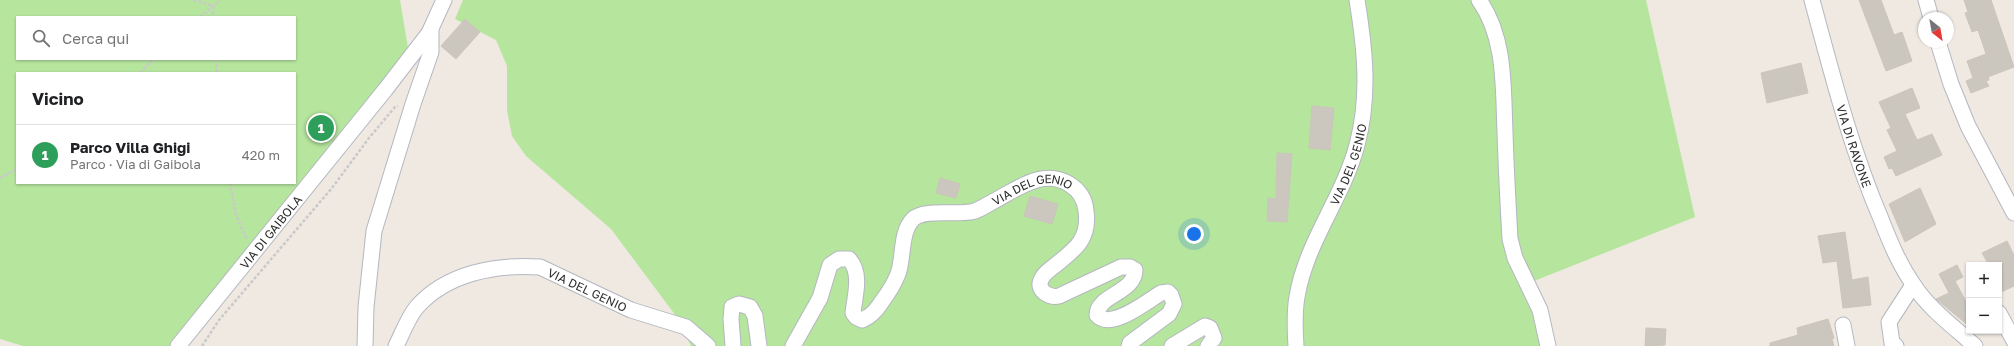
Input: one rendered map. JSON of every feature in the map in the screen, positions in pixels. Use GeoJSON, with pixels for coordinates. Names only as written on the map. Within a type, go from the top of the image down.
{"type":"FeatureCollection","features":[{"type":"Feature","properties":{"kind":"street","name":"VIA DI GAIBOLA"},"geometry":{"type":"LineString","coordinates":[[178,346],[386,90],[431,29],[444,0]]}},
{"type":"Feature","properties":{"kind":"street","name":"VIA DEL GENIO"},"geometry":{"type":"LineString","coordinates":[[1296,346],[1296,298],[1302,274],[1319,230],[1350,168],[1362,127],[1366,75],[1364,42],[1357,0]]}},
{"type":"Feature","properties":{"kind":"street"},"geometry":{"type":"LineString","coordinates":[[1479,0],[1486,10],[1495,32],[1502,67],[1510,239],[1514,258],[1540,310],[1548,346]]}},
{"type":"Feature","properties":{"kind":"street","name":"VIA DI RAVONE"},"geometry":{"type":"LineString","coordinates":[[1812,0],[1869,191],[1896,255],[1913,285],[1929,303],[1975,346]]}},
{"type":"Feature","properties":{"kind":"street"},"geometry":{"type":"LineString","coordinates":[[1926,0],[1929,12]]}},
{"type":"Feature","properties":{"kind":"street"},"geometry":{"type":"LineString","coordinates":[[365,346],[366,307],[374,231],[412,104],[431,52],[431,29]]}},
{"type":"Feature","properties":{"kind":"street"},"geometry":{"type":"LineString","coordinates":[[1940,48],[1951,84],[1968,126],[2014,213]]}},
{"type":"Feature","properties":{"kind":"street","name":"VIA DEL GENIO"},"geometry":{"type":"LineString","coordinates":[[792,346],[820,298],[830,265],[839,259],[849,259],[855,266],[857,272],[853,313],[856,318],[862,320],[870,317],[893,285],[899,273],[907,228],[914,218],[925,213],[950,214],[975,211],[1033,180],[1044,177],[1064,181],[1077,190],[1086,205],[1088,222],[1086,231],[1076,249],[1044,274],[1040,281],[1041,287],[1046,294],[1052,297],[1059,296],[1121,267],[1130,266],[1135,270],[1135,278],[1131,284],[1103,304],[1097,312],[1097,315],[1102,320],[1110,321],[1120,318],[1161,293],[1168,292],[1171,295],[1174,304],[1169,314],[1130,343],[1129,346]]}},
{"type":"Feature","properties":{"kind":"street","name":"VIA DEL GENIO"},"geometry":{"type":"LineString","coordinates":[[396,346],[416,308],[444,284],[465,275],[502,268],[528,266],[540,267],[631,310],[686,327],[708,346]]}},
{"type":"Feature","properties":{"kind":"street"},"geometry":{"type":"LineString","coordinates":[[1890,345],[1888,322],[1913,285]]}},
{"type":"Feature","properties":{"kind":"street"},"geometry":{"type":"LineString","coordinates":[[733,346],[731,319],[732,307],[740,304],[750,308],[755,316],[759,346]]}},
{"type":"Feature","properties":{"kind":"street"},"geometry":{"type":"LineString","coordinates":[[2002,319],[2014,341]]}},
{"type":"Feature","properties":{"kind":"street"},"geometry":{"type":"LineString","coordinates":[[1843,325],[1847,346]]}},
{"type":"Feature","properties":{"kind":"street"},"geometry":{"type":"LineString","coordinates":[[1172,346],[1205,326],[1210,328],[1214,338],[1208,346]]}},
{"type":"Feature","properties":{"kind":"path"},"geometry":{"type":"LineString","coordinates":[[194,0],[213,6]]}},
{"type":"Feature","properties":{"kind":"path"},"geometry":{"type":"LineString","coordinates":[[201,16],[220,0]]}},
{"type":"Feature","properties":{"kind":"path"},"geometry":{"type":"LineString","coordinates":[[213,6],[213,16]]}},
{"type":"Feature","properties":{"kind":"path"},"geometry":{"type":"LineString","coordinates":[[141,72],[152,60]]}},
{"type":"Feature","properties":{"kind":"path"},"geometry":{"type":"LineString","coordinates":[[216,60],[217,72]]}},
{"type":"Feature","properties":{"kind":"path"},"geometry":{"type":"LineString","coordinates":[[202,346],[219,320],[332,188],[395,107],[412,104]]}},
{"type":"Feature","properties":{"kind":"path"},"geometry":{"type":"LineString","coordinates":[[0,178],[16,170]]}},
{"type":"Feature","properties":{"kind":"path"},"geometry":{"type":"LineString","coordinates":[[230,184],[236,215],[253,253]]}},
{"type":"Feature","properties":{"kind":"green space"},"geometry":{"type":"Polygon","coordinates":[[[0,0],[400,0],[408,48],[181,346],[23,346],[0,339],[0,0]]]}},
{"type":"Feature","properties":{"kind":"green space"},"geometry":{"type":"Polygon","coordinates":[[[463,0],[1646,0],[1695,217],[1529,283],[1540,346],[691,346],[676,316],[611,229],[526,156],[512,136],[507,110],[507,66],[496,40],[455,19],[463,0]]]}},
{"type":"Feature","properties":{"kind":"building"},"geometry":{"type":"Polygon","coordinates":[[[1859,0],[1881,0],[1894,35],[1902,32],[1912,61],[1886,71],[1859,0]]]}},
{"type":"Feature","properties":{"kind":"building"},"geometry":{"type":"Polygon","coordinates":[[[1964,0],[1991,0],[2014,67],[1988,77],[1989,80],[1986,81],[1989,86],[1971,93],[1966,81],[1973,78],[1967,61],[1986,54],[1978,30],[1972,32],[1965,13],[1968,12],[1964,0]]]}},
{"type":"Feature","properties":{"kind":"building"},"geometry":{"type":"Polygon","coordinates":[[[465,19],[480,32],[456,59],[441,46],[465,19]]]}},
{"type":"Feature","properties":{"kind":"building"},"geometry":{"type":"Polygon","coordinates":[[[1801,63],[1808,93],[1767,103],[1761,73],[1801,63]]]}},
{"type":"Feature","properties":{"kind":"building"},"geometry":{"type":"Polygon","coordinates":[[[1912,88],[1920,108],[1905,114],[1917,140],[1932,134],[1942,155],[1896,176],[1892,168],[1889,169],[1884,157],[1897,151],[1887,130],[1891,128],[1879,102],[1912,88]]]}},
{"type":"Feature","properties":{"kind":"building"},"geometry":{"type":"Polygon","coordinates":[[[1312,106],[1334,108],[1330,150],[1309,148],[1312,106]]]}},
{"type":"Feature","properties":{"kind":"building"},"geometry":{"type":"Polygon","coordinates":[[[1277,153],[1292,154],[1287,222],[1267,221],[1268,198],[1276,199],[1277,153]]]}},
{"type":"Feature","properties":{"kind":"building"},"geometry":{"type":"Polygon","coordinates":[[[940,178],[960,184],[956,198],[936,193],[940,178]]]}},
{"type":"Feature","properties":{"kind":"building"},"geometry":{"type":"Polygon","coordinates":[[[1920,188],[1936,224],[1905,242],[1889,204],[1920,188]]]}},
{"type":"Feature","properties":{"kind":"building"},"geometry":{"type":"Polygon","coordinates":[[[1030,196],[1058,204],[1052,224],[1024,216],[1030,196]]]}},
{"type":"Feature","properties":{"kind":"building"},"geometry":{"type":"Polygon","coordinates":[[[1845,232],[1852,280],[1868,277],[1871,305],[1843,308],[1837,261],[1823,263],[1818,236],[1845,232]]]}},
{"type":"Feature","properties":{"kind":"building"},"geometry":{"type":"Polygon","coordinates":[[[2007,241],[2014,255],[2014,286],[2002,292],[2002,262],[1987,262],[1982,253],[2007,241]]]}},
{"type":"Feature","properties":{"kind":"building"},"geometry":{"type":"Polygon","coordinates":[[[1957,265],[1963,277],[1955,281],[1966,301],[1966,324],[1936,299],[1949,293],[1939,274],[1957,265]]]}},
{"type":"Feature","properties":{"kind":"building"},"geometry":{"type":"Polygon","coordinates":[[[1828,319],[1834,338],[1832,339],[1834,346],[1770,346],[1770,343],[1798,335],[1797,328],[1828,319]]]}},
{"type":"Feature","properties":{"kind":"building"},"geometry":{"type":"Polygon","coordinates":[[[1646,328],[1666,329],[1665,345],[1645,346],[1646,328]]]}},
{"type":"Feature","properties":{"kind":"place","name":"Parco Villa Ghigi"},"geometry":{"type":"Point","coordinates":[321,128]}}]}
